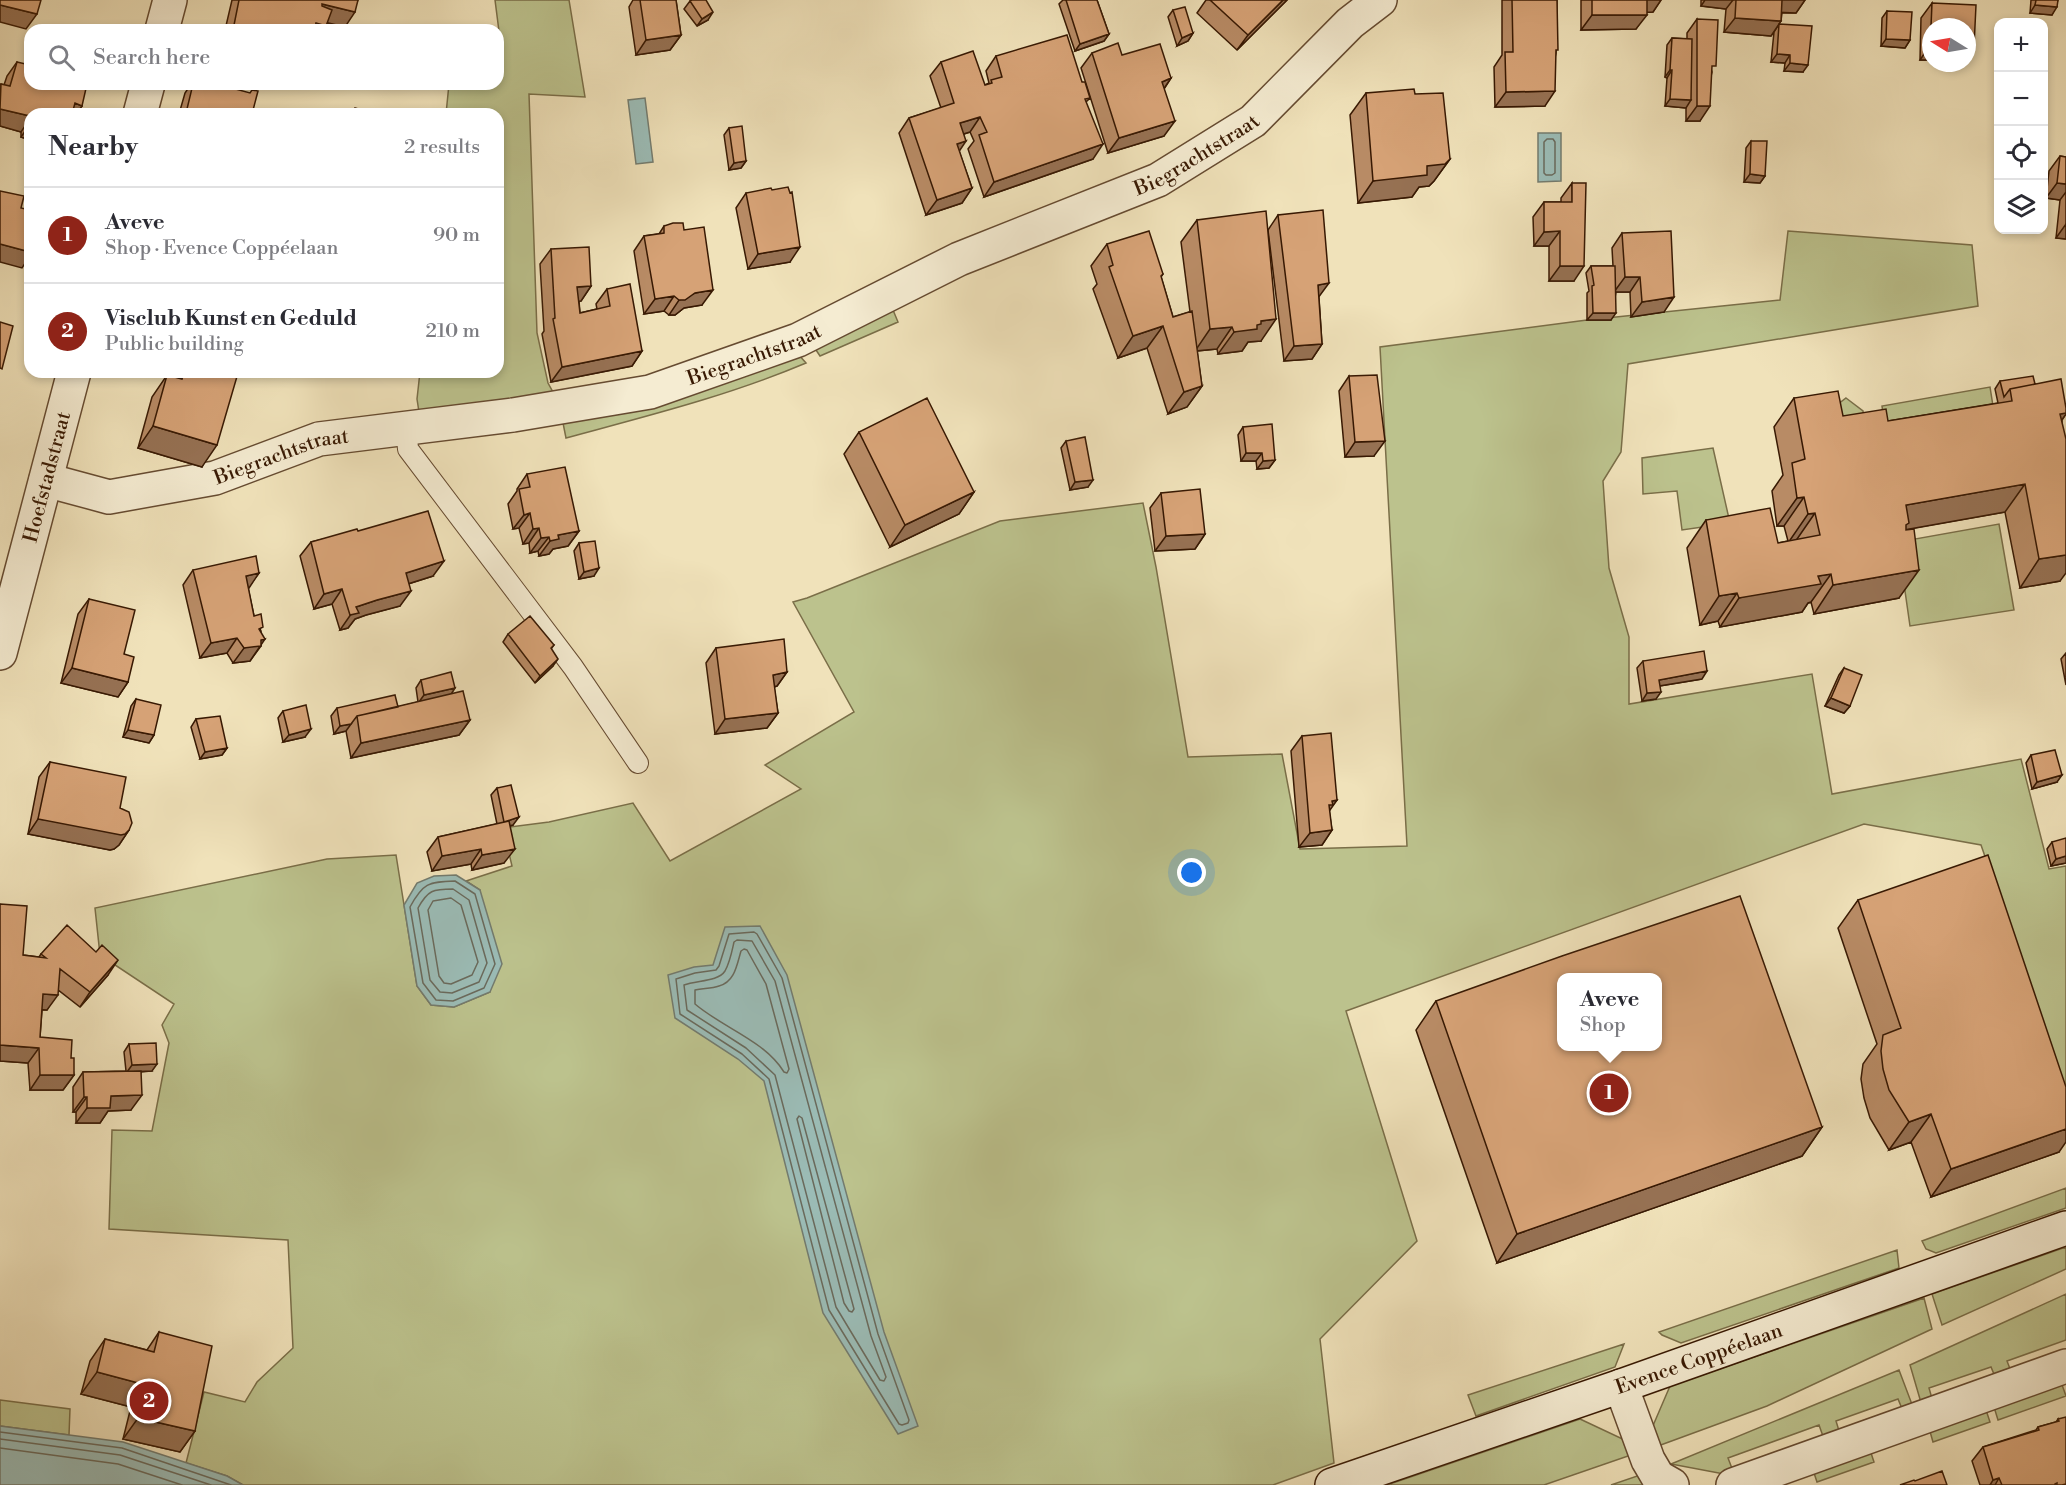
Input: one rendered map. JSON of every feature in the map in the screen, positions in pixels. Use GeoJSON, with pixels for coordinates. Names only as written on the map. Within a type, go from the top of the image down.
{"type":"FeatureCollection","features":[{"type":"Feature","properties":{"kind":"street"},"geometry":{"type":"LineString","coordinates":[[164,24],[170,0]]}},
{"type":"Feature","properties":{"kind":"street","name":"Biegrachtstraat"},"geometry":{"type":"LineString","coordinates":[[46,480],[109,497],[215,478],[319,439],[513,416],[650,392],[798,340],[959,259],[1158,180],[1253,121],[1350,23],[1380,0]]}},
{"type":"Feature","properties":{"kind":"street"},"geometry":{"type":"LineString","coordinates":[[142,108],[146,90]]}},
{"type":"Feature","properties":{"kind":"street","name":"Hoefstadstraat"},"geometry":{"type":"LineString","coordinates":[[0,653],[72,378]]}},
{"type":"Feature","properties":{"kind":"street","name":"Evence Coppéelaan"},"geometry":{"type":"LineString","coordinates":[[1332,1485],[1621,1386],[1910,1281],[2066,1228]]}},
{"type":"Feature","properties":{"kind":"street"},"geometry":{"type":"LineString","coordinates":[[1733,1485],[2066,1365]]}},
{"type":"Feature","properties":{"kind":"street"},"geometry":{"type":"LineString","coordinates":[[1621,1386],[1648,1460],[1658,1477],[1672,1485]]}},
{"type":"Feature","properties":{"kind":"lane"},"geometry":{"type":"LineString","coordinates":[[406,427],[408,449],[573,667],[638,763]]}},
{"type":"Feature","properties":{"kind":"green space"},"geometry":{"type":"Polygon","coordinates":[[[495,0],[569,0],[585,97],[529,94],[537,333],[548,383],[554,394],[419,412],[417,399],[419,378],[504,378],[504,108],[447,108],[448,90],[504,90],[504,24],[498,24],[495,0]]]}},
{"type":"Feature","properties":{"kind":"green space"},"geometry":{"type":"Polygon","coordinates":[[[1788,231],[1972,245],[1978,306],[1628,364],[1621,452],[1603,481],[1609,568],[1629,637],[1629,704],[1812,674],[1832,794],[2021,759],[2049,869],[2066,866],[2066,1090],[1981,845],[1864,824],[1346,1011],[1417,1241],[1320,1339],[1334,1463],[1273,1485],[243,1485],[227,1476],[186,1463],[204,1392],[245,1402],[257,1382],[293,1348],[288,1240],[109,1229],[112,1130],[152,1131],[169,1043],[162,1025],[174,1004],[100,955],[95,908],[327,859],[396,855],[417,986],[431,1005],[454,1007],[490,992],[480,890],[466,881],[512,866],[503,828],[549,822],[633,803],[670,861],[801,789],[765,765],[854,712],[793,602],[1000,521],[1143,503],[1188,757],[1282,754],[1300,849],[1407,846],[1380,347],[1587,320],[1780,300],[1788,231]]]}},
{"type":"Feature","properties":{"kind":"green space"},"geometry":{"type":"Polygon","coordinates":[[[893,310],[898,322],[820,356],[814,347],[893,310]]]}},
{"type":"Feature","properties":{"kind":"green space"},"geometry":{"type":"Polygon","coordinates":[[[798,354],[806,363],[747,386],[566,438],[563,423],[798,354]]]}},
{"type":"Feature","properties":{"kind":"green space"},"geometry":{"type":"Polygon","coordinates":[[[1990,387],[1993,406],[1886,434],[1882,406],[1990,387]]]}},
{"type":"Feature","properties":{"kind":"green space"},"geometry":{"type":"Polygon","coordinates":[[[1846,398],[1863,411],[1865,430],[1819,419],[1846,398]]]}},
{"type":"Feature","properties":{"kind":"green space"},"geometry":{"type":"Polygon","coordinates":[[[1713,448],[1730,523],[1682,530],[1677,491],[1643,494],[1642,458],[1713,448]]]}},
{"type":"Feature","properties":{"kind":"green space"},"geometry":{"type":"Polygon","coordinates":[[[1999,524],[2014,610],[1910,626],[1898,542],[1999,524]]]}},
{"type":"Feature","properties":{"kind":"green space"},"geometry":{"type":"Polygon","coordinates":[[[2066,1188],[2066,1208],[1936,1253],[1926,1249],[1922,1241],[2066,1188]]]}},
{"type":"Feature","properties":{"kind":"green space"},"geometry":{"type":"Polygon","coordinates":[[[2066,1247],[2066,1269],[1942,1325],[1932,1294],[2066,1247]]]}},
{"type":"Feature","properties":{"kind":"green space"},"geometry":{"type":"Polygon","coordinates":[[[1897,1250],[1899,1268],[1681,1343],[1659,1332],[1897,1250]]]}},
{"type":"Feature","properties":{"kind":"green space"},"geometry":{"type":"Polygon","coordinates":[[[2066,1294],[2066,1340],[2007,1361],[2012,1374],[1996,1379],[1991,1367],[1929,1388],[1933,1402],[1922,1406],[1910,1365],[2066,1294]]]}},
{"type":"Feature","properties":{"kind":"green space"},"geometry":{"type":"Polygon","coordinates":[[[1924,1298],[1932,1329],[1767,1406],[1658,1446],[1652,1428],[1670,1386],[1924,1298]]]}},
{"type":"Feature","properties":{"kind":"green space"},"geometry":{"type":"Polygon","coordinates":[[[1624,1344],[1615,1367],[1476,1416],[1468,1395],[1624,1344]]]}},
{"type":"Feature","properties":{"kind":"green space"},"geometry":{"type":"Polygon","coordinates":[[[1899,1370],[1913,1407],[1903,1411],[1898,1399],[1836,1421],[1840,1434],[1824,1439],[1819,1425],[1728,1458],[1733,1471],[1724,1474],[1671,1464],[1899,1370]]]}},
{"type":"Feature","properties":{"kind":"green space"},"geometry":{"type":"Polygon","coordinates":[[[2061,1382],[2066,1396],[1998,1420],[1994,1407],[2061,1382]]]}},
{"type":"Feature","properties":{"kind":"green space"},"geometry":{"type":"Polygon","coordinates":[[[0,1400],[70,1409],[69,1435],[0,1426],[0,1400]]]}},
{"type":"Feature","properties":{"kind":"green space"},"geometry":{"type":"Polygon","coordinates":[[[1986,1410],[1990,1422],[1933,1442],[1929,1428],[1986,1410]]]}},
{"type":"Feature","properties":{"kind":"green space"},"geometry":{"type":"Polygon","coordinates":[[[1580,1419],[1629,1442],[1631,1455],[1544,1485],[1387,1485],[1580,1419]]]}},
{"type":"Feature","properties":{"kind":"green space"},"geometry":{"type":"Polygon","coordinates":[[[1870,1450],[1874,1462],[1817,1482],[1813,1470],[1870,1450]]]}},
{"type":"Feature","properties":{"kind":"green space"},"geometry":{"type":"Polygon","coordinates":[[[1640,1475],[1650,1485],[1611,1485],[1640,1475]]]}},
{"type":"Feature","properties":{"kind":"water"},"geometry":{"type":"Polygon","coordinates":[[[645,98],[653,162],[636,164],[628,100],[645,98]]]}},
{"type":"Feature","properties":{"kind":"water"},"geometry":{"type":"Polygon","coordinates":[[[1538,133],[1561,133],[1561,181],[1538,182],[1538,133]]]}},
{"type":"Feature","properties":{"kind":"water"},"geometry":{"type":"Polygon","coordinates":[[[456,875],[480,890],[502,964],[490,992],[454,1007],[431,1005],[417,986],[404,905],[417,883],[434,876],[456,875]]]}},
{"type":"Feature","properties":{"kind":"water"},"geometry":{"type":"Polygon","coordinates":[[[760,926],[787,975],[884,1332],[918,1426],[898,1434],[823,1313],[764,1081],[738,1059],[675,1018],[668,975],[694,967],[713,965],[725,927],[760,926]]]}},
{"type":"Feature","properties":{"kind":"water"},"geometry":{"type":"Polygon","coordinates":[[[0,1426],[123,1442],[227,1476],[243,1485],[0,1485],[0,1426]]]}},
{"type":"Feature","properties":{"kind":"building"},"geometry":{"type":"Polygon","coordinates":[[[0,0],[41,0],[37,14],[0,5],[0,0]]]}},
{"type":"Feature","properties":{"kind":"building"},"geometry":{"type":"Polygon","coordinates":[[[239,0],[358,0],[355,12],[322,4],[332,10],[327,24],[234,24],[239,0]]]}},
{"type":"Feature","properties":{"kind":"building"},"geometry":{"type":"Polygon","coordinates":[[[640,0],[676,0],[681,35],[646,40],[640,0]]]}},
{"type":"Feature","properties":{"kind":"building"},"geometry":{"type":"Polygon","coordinates":[[[706,0],[713,12],[702,19],[690,1],[706,0]]]}},
{"type":"Feature","properties":{"kind":"building"},"geometry":{"type":"Polygon","coordinates":[[[1066,0],[1097,0],[1109,34],[1080,44],[1066,0]]]}},
{"type":"Feature","properties":{"kind":"building"},"geometry":{"type":"Polygon","coordinates":[[[1210,0],[1283,0],[1248,35],[1210,0]]]}},
{"type":"Feature","properties":{"kind":"building"},"geometry":{"type":"Polygon","coordinates":[[[1512,0],[1557,0],[1558,50],[1556,50],[1555,91],[1506,92],[1505,52],[1513,52],[1512,0]]]}},
{"type":"Feature","properties":{"kind":"building"},"geometry":{"type":"Polygon","coordinates":[[[1592,0],[1647,0],[1647,15],[1592,15],[1592,0]]]}},
{"type":"Feature","properties":{"kind":"building"},"geometry":{"type":"Polygon","coordinates":[[[1736,0],[1782,0],[1781,21],[1735,18],[1736,0]]]}},
{"type":"Feature","properties":{"kind":"building"},"geometry":{"type":"Polygon","coordinates":[[[2036,0],[2058,0],[2057,7],[2035,5],[2036,0]]]}},
{"type":"Feature","properties":{"kind":"building"},"geometry":{"type":"Polygon","coordinates":[[[1932,3],[1976,5],[1975,18],[1931,18],[1932,3]]]}},
{"type":"Feature","properties":{"kind":"building"},"geometry":{"type":"Polygon","coordinates":[[[1185,7],[1193,33],[1182,38],[1173,10],[1185,7]]]}},
{"type":"Feature","properties":{"kind":"building"},"geometry":{"type":"Polygon","coordinates":[[[1887,11],[1912,12],[1910,40],[1886,39],[1887,11]]]}},
{"type":"Feature","properties":{"kind":"building"},"geometry":{"type":"Polygon","coordinates":[[[1697,19],[1718,20],[1716,66],[1712,66],[1710,106],[1697,106],[1697,19]]]}},
{"type":"Feature","properties":{"kind":"building"},"geometry":{"type":"Polygon","coordinates":[[[1779,24],[1812,26],[1808,65],[1790,63],[1790,55],[1777,54],[1779,24]]]}},
{"type":"Feature","properties":{"kind":"building"},"geometry":{"type":"Polygon","coordinates":[[[1067,35],[1082,82],[1085,82],[1090,98],[1085,99],[1103,144],[994,182],[979,135],[987,132],[980,117],[960,123],[966,141],[957,144],[972,188],[937,200],[909,118],[954,103],[941,62],[973,51],[985,85],[992,83],[991,80],[1002,77],[996,56],[1067,35]]]}},
{"type":"Feature","properties":{"kind":"building"},"geometry":{"type":"Polygon","coordinates":[[[1672,38],[1692,39],[1691,100],[1670,99],[1672,38]]]}},
{"type":"Feature","properties":{"kind":"building"},"geometry":{"type":"Polygon","coordinates":[[[1118,43],[1122,55],[1160,44],[1171,78],[1162,82],[1175,121],[1119,138],[1092,53],[1118,43]]]}},
{"type":"Feature","properties":{"kind":"building"},"geometry":{"type":"Polygon","coordinates":[[[17,62],[24,64],[24,90],[86,90],[82,106],[75,103],[74,108],[24,108],[24,115],[0,109],[1,84],[10,86],[17,62]]]}},
{"type":"Feature","properties":{"kind":"building"},"geometry":{"type":"Polygon","coordinates":[[[1414,89],[1415,94],[1443,93],[1450,159],[1445,164],[1427,166],[1427,175],[1373,181],[1366,93],[1414,89]]]}},
{"type":"Feature","properties":{"kind":"building"},"geometry":{"type":"Polygon","coordinates":[[[192,90],[239,90],[250,93],[252,90],[258,91],[254,108],[187,108],[192,90]]]}},
{"type":"Feature","properties":{"kind":"building"},"geometry":{"type":"Polygon","coordinates":[[[742,126],[746,161],[734,163],[729,128],[742,126]]]}},
{"type":"Feature","properties":{"kind":"building"},"geometry":{"type":"Polygon","coordinates":[[[1751,141],[1767,141],[1765,176],[1750,174],[1751,141]]]}},
{"type":"Feature","properties":{"kind":"building"},"geometry":{"type":"Polygon","coordinates":[[[2060,156],[2066,157],[2066,184],[2057,183],[2060,156]]]}},
{"type":"Feature","properties":{"kind":"building"},"geometry":{"type":"Polygon","coordinates":[[[1572,183],[1586,183],[1584,266],[1560,266],[1560,231],[1544,232],[1544,202],[1572,202],[1572,183]]]}},
{"type":"Feature","properties":{"kind":"building"},"geometry":{"type":"Polygon","coordinates":[[[788,187],[790,193],[792,192],[800,247],[758,254],[746,193],[788,187]]]}},
{"type":"Feature","properties":{"kind":"building"},"geometry":{"type":"Polygon","coordinates":[[[0,191],[24,196],[21,208],[24,209],[24,250],[0,244],[0,191]]]}},
{"type":"Feature","properties":{"kind":"building"},"geometry":{"type":"Polygon","coordinates":[[[1323,210],[1329,283],[1318,285],[1322,344],[1294,346],[1278,215],[1323,210]]]}},
{"type":"Feature","properties":{"kind":"building"},"geometry":{"type":"Polygon","coordinates":[[[1266,211],[1276,319],[1261,321],[1257,329],[1234,332],[1232,327],[1210,329],[1197,220],[1266,211]]]}},
{"type":"Feature","properties":{"kind":"building"},"geometry":{"type":"Polygon","coordinates":[[[683,223],[684,230],[704,227],[713,290],[695,293],[685,300],[679,300],[674,296],[655,299],[644,236],[664,233],[664,226],[683,223]]]}},
{"type":"Feature","properties":{"kind":"building"},"geometry":{"type":"Polygon","coordinates":[[[1149,231],[1163,274],[1161,276],[1173,317],[1192,311],[1202,386],[1184,392],[1163,326],[1133,336],[1109,267],[1113,265],[1107,244],[1149,231]]]}},
{"type":"Feature","properties":{"kind":"building"},"geometry":{"type":"Polygon","coordinates":[[[1671,231],[1674,297],[1642,302],[1640,277],[1625,277],[1622,233],[1671,231]]]}},
{"type":"Feature","properties":{"kind":"building"},"geometry":{"type":"Polygon","coordinates":[[[589,247],[591,286],[577,287],[580,313],[610,306],[607,289],[630,284],[642,351],[562,367],[553,319],[555,318],[551,249],[589,247]]]}},
{"type":"Feature","properties":{"kind":"building"},"geometry":{"type":"Polygon","coordinates":[[[1591,266],[1615,266],[1616,313],[1593,313],[1592,286],[1594,285],[1591,266]]]}},
{"type":"Feature","properties":{"kind":"building"},"geometry":{"type":"Polygon","coordinates":[[[0,322],[13,326],[2,369],[0,368],[0,322]]]}},
{"type":"Feature","properties":{"kind":"building"},"geometry":{"type":"Polygon","coordinates":[[[1377,375],[1385,441],[1355,442],[1349,376],[1377,375]]]}},
{"type":"Feature","properties":{"kind":"building"},"geometry":{"type":"Polygon","coordinates":[[[2033,376],[2035,384],[2010,389],[2004,397],[2000,381],[2033,376]]]}},
{"type":"Feature","properties":{"kind":"building"},"geometry":{"type":"Polygon","coordinates":[[[166,378],[237,378],[217,445],[153,426],[166,378]]]}},
{"type":"Feature","properties":{"kind":"building"},"geometry":{"type":"Polygon","coordinates":[[[2061,379],[2066,408],[2066,413],[2060,414],[2066,439],[2066,555],[2039,559],[2025,484],[1906,505],[1909,523],[1906,525],[1906,530],[1914,529],[1919,570],[1833,585],[1831,574],[1818,576],[1821,584],[1739,598],[1737,593],[1719,596],[1706,520],[1770,508],[1778,543],[1820,535],[1815,513],[1808,514],[1804,497],[1797,498],[1792,463],[1805,459],[1794,398],[1838,391],[1843,416],[1886,409],[1888,421],[2012,401],[2010,389],[2061,379]]]}},
{"type":"Feature","properties":{"kind":"building"},"geometry":{"type":"Polygon","coordinates":[[[927,398],[974,492],[905,525],[859,432],[927,398]]]}},
{"type":"Feature","properties":{"kind":"building"},"geometry":{"type":"Polygon","coordinates":[[[1272,424],[1275,460],[1263,461],[1262,453],[1246,453],[1243,427],[1272,424]]]}},
{"type":"Feature","properties":{"kind":"building"},"geometry":{"type":"Polygon","coordinates":[[[1085,437],[1093,480],[1075,482],[1066,441],[1085,437]]]}},
{"type":"Feature","properties":{"kind":"building"},"geometry":{"type":"Polygon","coordinates":[[[565,467],[579,531],[558,535],[559,539],[550,541],[549,537],[541,538],[539,528],[533,529],[530,513],[524,515],[519,489],[530,487],[527,474],[565,467]]]}},
{"type":"Feature","properties":{"kind":"building"},"geometry":{"type":"Polygon","coordinates":[[[1200,489],[1205,534],[1166,536],[1161,493],[1200,489]]]}},
{"type":"Feature","properties":{"kind":"building"},"geometry":{"type":"Polygon","coordinates":[[[428,511],[444,561],[406,573],[411,591],[356,607],[359,613],[350,615],[342,589],[324,594],[311,542],[428,511]]]}},
{"type":"Feature","properties":{"kind":"building"},"geometry":{"type":"Polygon","coordinates":[[[595,541],[599,568],[584,572],[579,543],[595,541]]]}},
{"type":"Feature","properties":{"kind":"building"},"geometry":{"type":"Polygon","coordinates":[[[256,556],[259,573],[246,576],[254,616],[261,614],[263,627],[259,629],[265,639],[261,640],[261,646],[244,648],[237,638],[211,643],[193,570],[256,556]]]}},
{"type":"Feature","properties":{"kind":"building"},"geometry":{"type":"Polygon","coordinates":[[[89,599],[135,610],[124,654],[134,657],[128,682],[72,668],[89,599]]]}},
{"type":"Feature","properties":{"kind":"building"},"geometry":{"type":"Polygon","coordinates":[[[530,616],[554,645],[551,648],[558,659],[540,676],[508,634],[530,616]]]}},
{"type":"Feature","properties":{"kind":"building"},"geometry":{"type":"Polygon","coordinates":[[[784,639],[787,672],[773,675],[778,713],[725,719],[716,648],[784,639]]]}},
{"type":"Feature","properties":{"kind":"building"},"geometry":{"type":"Polygon","coordinates":[[[1704,651],[1707,671],[1659,680],[1661,692],[1647,693],[1643,661],[1704,651]]]}},
{"type":"Feature","properties":{"kind":"building"},"geometry":{"type":"Polygon","coordinates":[[[1844,668],[1862,675],[1850,706],[1831,698],[1844,668]]]}},
{"type":"Feature","properties":{"kind":"building"},"geometry":{"type":"Polygon","coordinates":[[[451,672],[455,688],[424,695],[421,680],[451,672]]]}},
{"type":"Feature","properties":{"kind":"building"},"geometry":{"type":"Polygon","coordinates":[[[463,691],[470,720],[361,743],[357,716],[463,691]]]}},
{"type":"Feature","properties":{"kind":"building"},"geometry":{"type":"Polygon","coordinates":[[[395,695],[398,707],[357,716],[351,724],[340,726],[337,708],[395,695]]]}},
{"type":"Feature","properties":{"kind":"building"},"geometry":{"type":"Polygon","coordinates":[[[136,699],[161,705],[154,735],[128,730],[136,699]]]}},
{"type":"Feature","properties":{"kind":"building"},"geometry":{"type":"Polygon","coordinates":[[[306,705],[311,729],[289,735],[283,711],[306,705]]]}},
{"type":"Feature","properties":{"kind":"building"},"geometry":{"type":"Polygon","coordinates":[[[220,716],[227,748],[205,752],[196,719],[220,716]]]}},
{"type":"Feature","properties":{"kind":"building"},"geometry":{"type":"Polygon","coordinates":[[[1331,733],[1337,800],[1332,801],[1333,805],[1329,805],[1332,830],[1310,833],[1302,736],[1331,733]]]}},
{"type":"Feature","properties":{"kind":"building"},"geometry":{"type":"Polygon","coordinates":[[[2055,750],[2062,775],[2037,782],[2031,755],[2055,750]]]}},
{"type":"Feature","properties":{"kind":"building"},"geometry":{"type":"Polygon","coordinates":[[[50,762],[126,777],[120,808],[129,812],[132,823],[129,830],[121,835],[38,819],[50,762]]]}},
{"type":"Feature","properties":{"kind":"building"},"geometry":{"type":"Polygon","coordinates":[[[511,785],[519,817],[504,822],[497,788],[511,785]]]}},
{"type":"Feature","properties":{"kind":"building"},"geometry":{"type":"Polygon","coordinates":[[[509,821],[515,849],[482,855],[481,849],[442,856],[438,837],[509,821]]]}},
{"type":"Feature","properties":{"kind":"building"},"geometry":{"type":"Polygon","coordinates":[[[2066,838],[2066,856],[2056,859],[2052,842],[2066,838]]]}},
{"type":"Feature","properties":{"kind":"building"},"geometry":{"type":"Polygon","coordinates":[[[1988,855],[2066,1087],[2066,1129],[1951,1169],[1931,1114],[1909,1122],[1889,1090],[1881,1051],[1883,1035],[1901,1028],[1858,900],[1988,855]]]}},
{"type":"Feature","properties":{"kind":"building"},"geometry":{"type":"Polygon","coordinates":[[[1740,896],[1822,1127],[1517,1234],[1436,1001],[1740,896]]]}},
{"type":"Feature","properties":{"kind":"building"},"geometry":{"type":"Polygon","coordinates":[[[0,904],[27,906],[23,955],[46,958],[41,954],[67,925],[96,952],[102,945],[118,960],[90,992],[60,969],[58,995],[43,994],[40,1037],[72,1040],[71,1058],[74,1058],[74,1075],[40,1075],[39,1048],[0,1045],[0,904]]]}},
{"type":"Feature","properties":{"kind":"building"},"geometry":{"type":"Polygon","coordinates":[[[156,1043],[157,1064],[132,1065],[129,1044],[156,1043]]]}},
{"type":"Feature","properties":{"kind":"building"},"geometry":{"type":"Polygon","coordinates":[[[141,1071],[142,1095],[111,1096],[110,1108],[87,1108],[83,1072],[141,1071]]]}},
{"type":"Feature","properties":{"kind":"building"},"geometry":{"type":"Polygon","coordinates":[[[159,1332],[212,1346],[195,1431],[138,1418],[146,1385],[97,1372],[105,1339],[154,1352],[159,1332]]]}},
{"type":"Feature","properties":{"kind":"building"},"geometry":{"type":"Polygon","coordinates":[[[2066,1417],[2066,1484],[2002,1485],[1999,1478],[1993,1480],[1983,1447],[2039,1430],[2038,1427],[2066,1417]]]}},
{"type":"Feature","properties":{"kind":"building"},"geometry":{"type":"Polygon","coordinates":[[[1942,1471],[1947,1485],[1900,1485],[1915,1481],[1942,1471]]]}},
{"type":"Feature","properties":{"kind":"place","name":"Aveve"},"geometry":{"type":"Point","coordinates":[1609,1093]}},
{"type":"Feature","properties":{"kind":"place","name":"Visclub Kunst en Geduld"},"geometry":{"type":"Point","coordinates":[149,1401]}}]}
